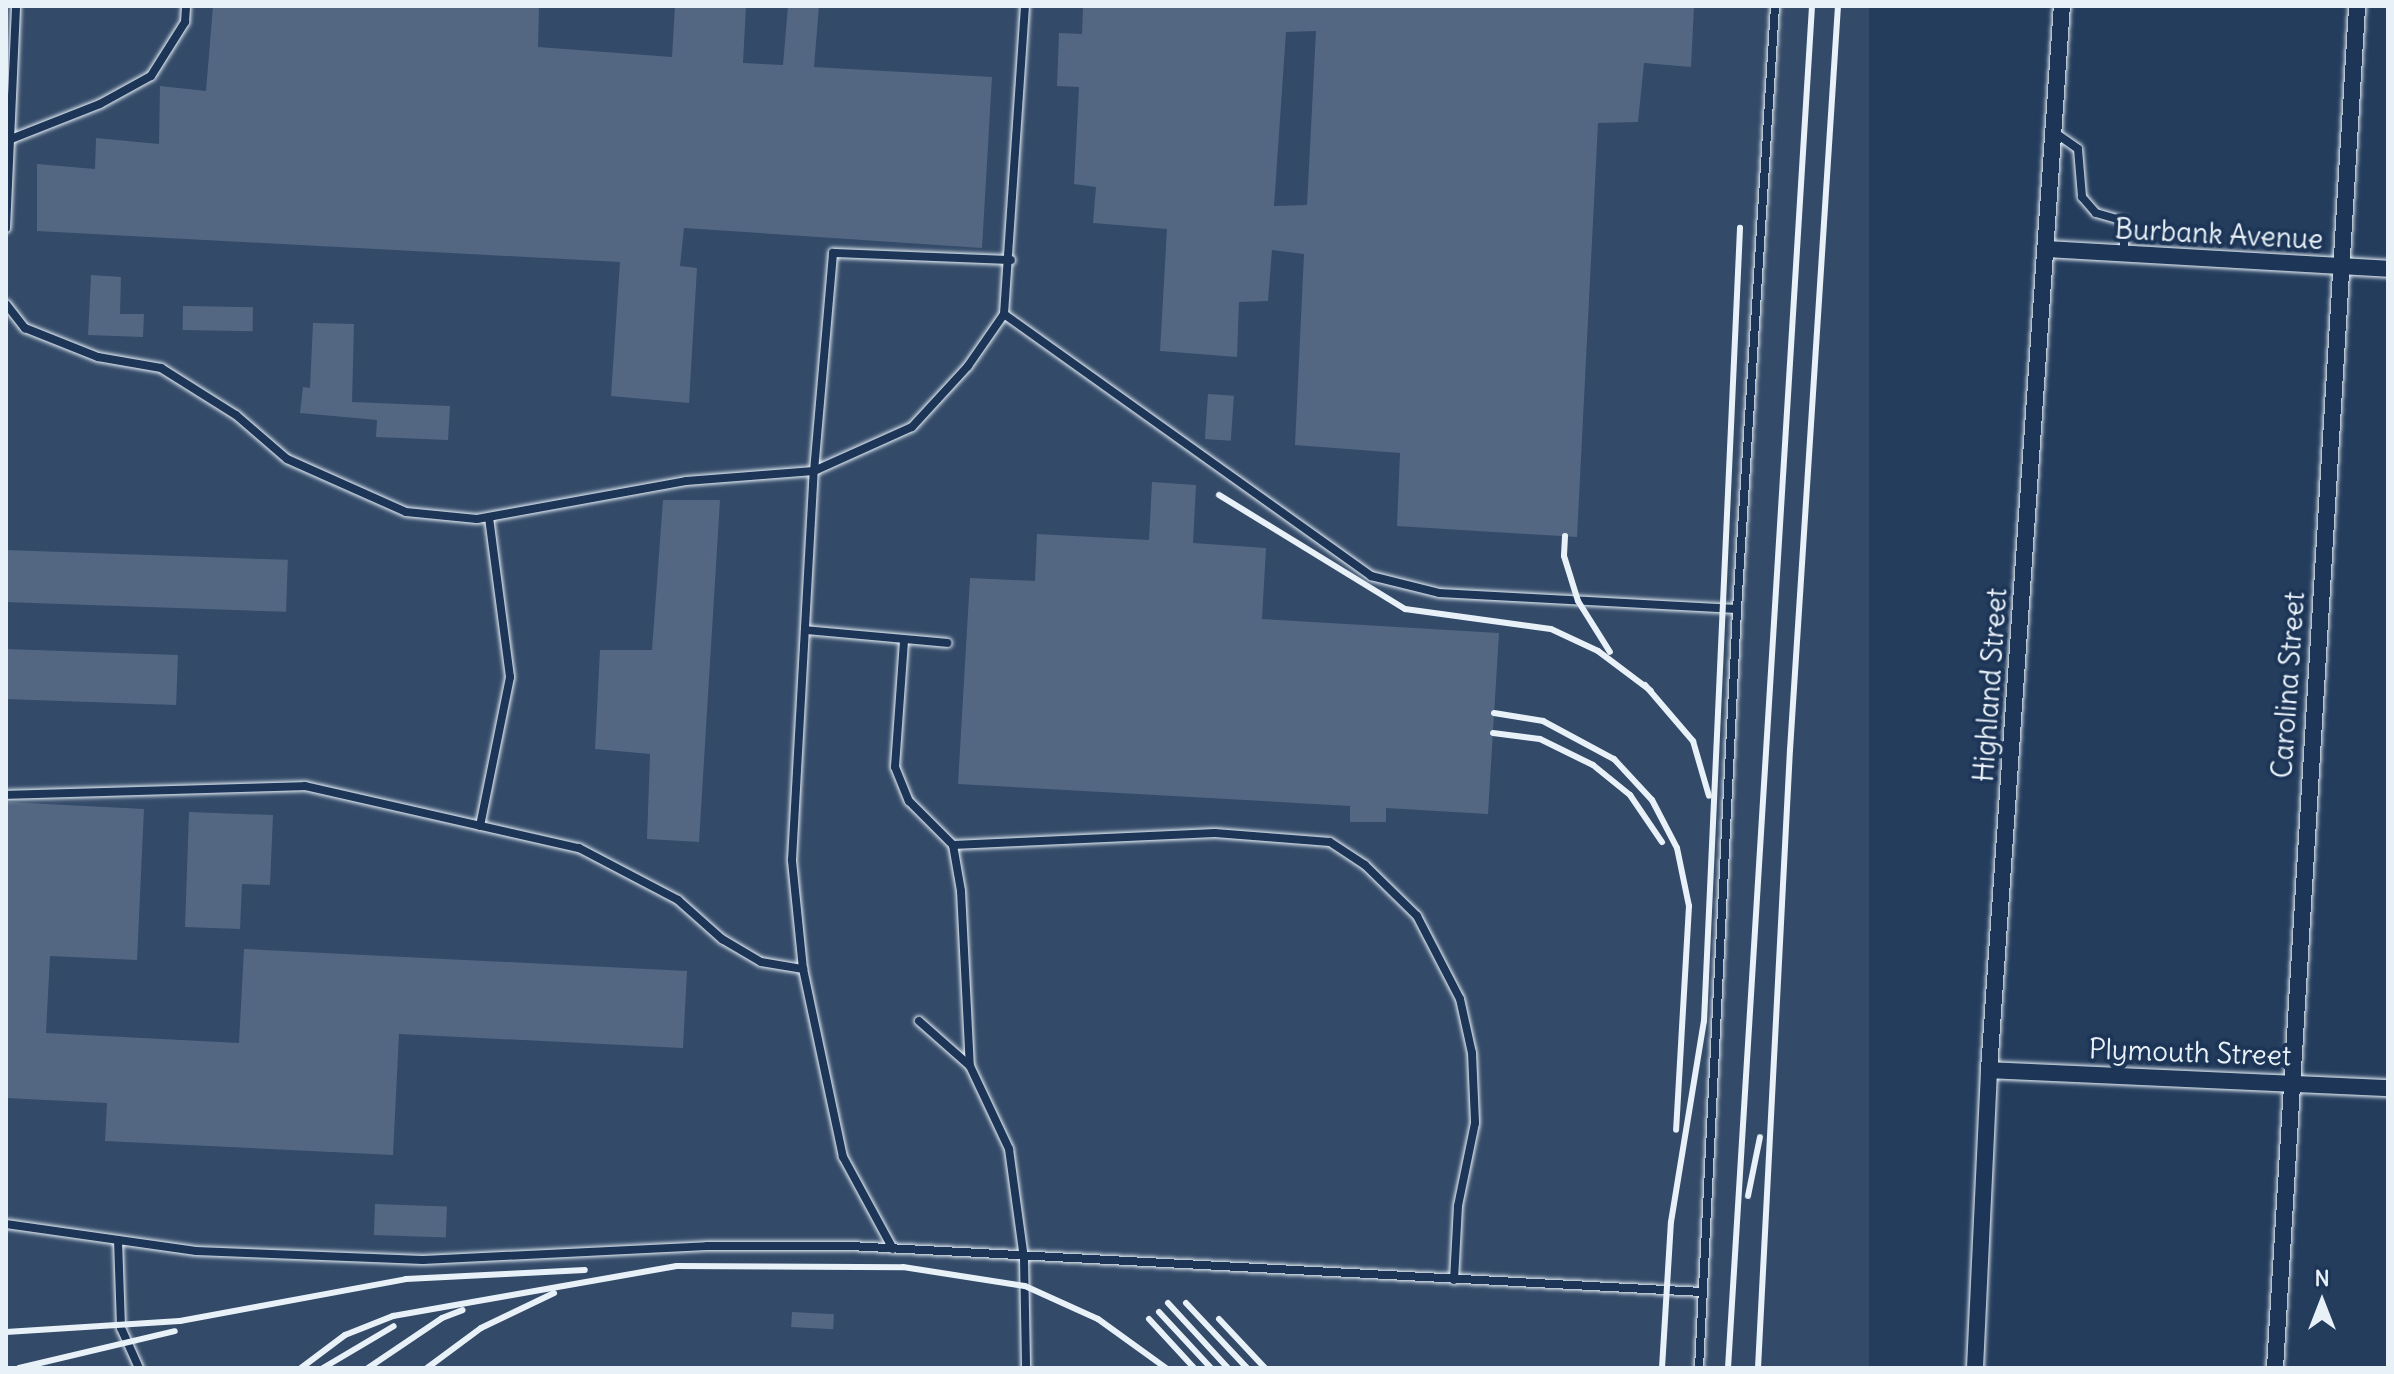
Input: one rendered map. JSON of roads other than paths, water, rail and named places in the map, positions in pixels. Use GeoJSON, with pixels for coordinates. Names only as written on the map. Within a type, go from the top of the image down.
{"type":"FeatureCollection","features":[{"type":"Feature","properties":{"kind":"street","name":"Highland Street"},"geometry":{"type":"LineString","coordinates":[[1975,1368],[1989,1070],[2062,6]]}},
{"type":"Feature","properties":{"kind":"street","name":"Carolina Street"},"geometry":{"type":"LineString","coordinates":[[2275,1368],[2289,1082],[2357,6]]}},
{"type":"Feature","properties":{"kind":"street","name":"Burbank Avenue"},"geometry":{"type":"LineString","coordinates":[[2046,249],[2388,269]]}},
{"type":"Feature","properties":{"kind":"street","name":"Plymouth Street"},"geometry":{"type":"LineString","coordinates":[[1989,1070],[2388,1088]]}},
{"type":"Feature","properties":{"kind":"lane"},"geometry":{"type":"LineString","coordinates":[[6,228],[16,6]]}},
{"type":"Feature","properties":{"kind":"lane"},"geometry":{"type":"LineString","coordinates":[[8,140],[100,104],[151,76],[185,22],[186,6]]}},
{"type":"Feature","properties":{"kind":"lane"},"geometry":{"type":"LineString","coordinates":[[6,304],[25,328],[98,357],[161,368],[236,415],[287,459],[406,512],[489,517],[686,481],[814,471],[912,427],[968,366],[1004,314],[1011,260],[1025,6]]}},
{"type":"Feature","properties":{"kind":"lane"},"geometry":{"type":"LineString","coordinates":[[1699,1368],[1737,609],[1775,6]]}},
{"type":"Feature","properties":{"kind":"lane"},"geometry":{"type":"LineString","coordinates":[[2054,132],[2078,149],[2082,197],[2096,213],[2124,221],[2124,254]]}},
{"type":"Feature","properties":{"kind":"lane"},"geometry":{"type":"LineString","coordinates":[[893,1249],[843,1157],[803,969],[792,860],[814,471],[833,253],[1011,260]]}},
{"type":"Feature","properties":{"kind":"lane"},"geometry":{"type":"LineString","coordinates":[[1004,314],[1371,576],[1439,593],[1737,609]]}},
{"type":"Feature","properties":{"kind":"lane"},"geometry":{"type":"LineString","coordinates":[[480,826],[510,677],[489,517]]}},
{"type":"Feature","properties":{"kind":"lane"},"geometry":{"type":"LineString","coordinates":[[805,630],[947,643]]}},
{"type":"Feature","properties":{"kind":"lane"},"geometry":{"type":"LineString","coordinates":[[904,641],[895,767],[909,801],[953,845],[961,891],[970,1066],[1009,1149],[1024,1259],[1026,1368]]}},
{"type":"Feature","properties":{"kind":"lane"},"geometry":{"type":"LineString","coordinates":[[6,795],[305,786],[579,848],[678,900],[722,939],[761,962],[803,969]]}},
{"type":"Feature","properties":{"kind":"lane"},"geometry":{"type":"LineString","coordinates":[[953,845],[1215,833],[1330,842],[1365,865],[1417,916],[1460,999],[1472,1053],[1475,1123],[1458,1206],[1454,1280]]}},
{"type":"Feature","properties":{"kind":"lane"},"geometry":{"type":"LineString","coordinates":[[919,1021],[970,1066]]}},
{"type":"Feature","properties":{"kind":"lane"},"geometry":{"type":"LineString","coordinates":[[6,1224],[196,1251],[423,1260],[707,1246],[893,1249],[1024,1259],[1701,1292]]}},
{"type":"Feature","properties":{"kind":"lane"},"geometry":{"type":"LineString","coordinates":[[118,1240],[121,1328],[139,1368]]}},
{"type":"Feature","properties":{"kind":"railway"},"geometry":{"type":"LineString","coordinates":[[1728,1368],[1812,6]]}},
{"type":"Feature","properties":{"kind":"railway"},"geometry":{"type":"LineString","coordinates":[[1758,1368],[1790,750],[1838,6]]}},
{"type":"Feature","properties":{"kind":"railway"},"geometry":{"type":"LineString","coordinates":[[1662,1368],[1671,1222],[1704,1021],[1740,228]]}},
{"type":"Feature","properties":{"kind":"railway"},"geometry":{"type":"LineString","coordinates":[[1219,495],[1405,609],[1551,629],[1598,651],[1651,691]]}},
{"type":"Feature","properties":{"kind":"railway"},"geometry":{"type":"LineString","coordinates":[[1565,536],[1564,556],[1578,601],[1610,652]]}},
{"type":"Feature","properties":{"kind":"railway"},"geometry":{"type":"LineString","coordinates":[[1645,685],[1693,741],[1709,796]]}},
{"type":"Feature","properties":{"kind":"railway"},"geometry":{"type":"LineString","coordinates":[[1494,713],[1543,721],[1614,759],[1652,800],[1677,848],[1689,906],[1676,1130]]}},
{"type":"Feature","properties":{"kind":"railway"},"geometry":{"type":"LineString","coordinates":[[1493,733],[1540,739],[1593,765],[1630,795],[1662,842]]}},
{"type":"Feature","properties":{"kind":"railway"},"geometry":{"type":"LineString","coordinates":[[1748,1196],[1760,1137]]}},
{"type":"Feature","properties":{"kind":"railway"},"geometry":{"type":"LineString","coordinates":[[301,1368],[345,1335],[393,1316],[677,1266],[903,1267],[1025,1286],[1098,1319],[1166,1368]]}},
{"type":"Feature","properties":{"kind":"railway"},"geometry":{"type":"LineString","coordinates":[[6,1332],[180,1321],[406,1279],[585,1270]]}},
{"type":"Feature","properties":{"kind":"railway"},"geometry":{"type":"LineString","coordinates":[[427,1368],[481,1328],[554,1293]]}},
{"type":"Feature","properties":{"kind":"railway"},"geometry":{"type":"LineString","coordinates":[[1168,1303],[1228,1368]]}},
{"type":"Feature","properties":{"kind":"railway"},"geometry":{"type":"LineString","coordinates":[[1186,1303],[1247,1368]]}},
{"type":"Feature","properties":{"kind":"railway"},"geometry":{"type":"LineString","coordinates":[[368,1368],[442,1318],[463,1310]]}},
{"type":"Feature","properties":{"kind":"railway"},"geometry":{"type":"LineString","coordinates":[[1159,1312],[1211,1368]]}},
{"type":"Feature","properties":{"kind":"railway"},"geometry":{"type":"LineString","coordinates":[[1149,1319],[1194,1368]]}},
{"type":"Feature","properties":{"kind":"railway"},"geometry":{"type":"LineString","coordinates":[[1219,1319],[1265,1368]]}},
{"type":"Feature","properties":{"kind":"railway"},"geometry":{"type":"LineString","coordinates":[[323,1368],[394,1326]]}},
{"type":"Feature","properties":{"kind":"railway"},"geometry":{"type":"LineString","coordinates":[[19,1368],[175,1331]]}}]}
